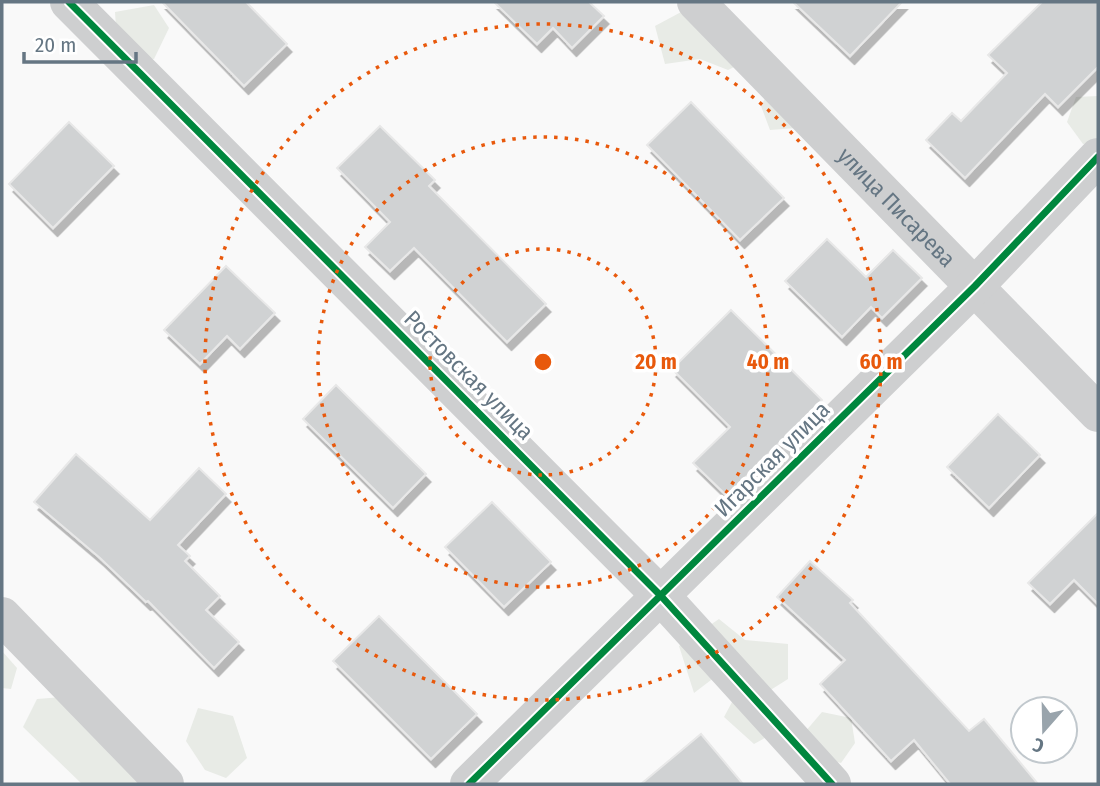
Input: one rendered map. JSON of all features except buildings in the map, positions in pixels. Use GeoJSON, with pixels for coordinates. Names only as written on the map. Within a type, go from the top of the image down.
{"type":"FeatureCollection","features":[{"type":"Feature","properties":{"kind":"street","name":"Ростовская улица"},"geometry":{"type":"LineString","coordinates":[[69,2],[661,596],[832,784]]}},
{"type":"Feature","properties":{"kind":"street","name":"улица Писарева"},"geometry":{"type":"LineString","coordinates":[[696,2],[1098,413]]}},
{"type":"Feature","properties":{"kind":"street","name":"Игарская улица"},"geometry":{"type":"LineString","coordinates":[[469,784],[975,286],[1098,157]]}},
{"type":"Feature","properties":{"kind":"street"},"geometry":{"type":"LineString","coordinates":[[2,616],[165,784]]}},
{"type":"Feature","properties":{"kind":"shaded area"},"geometry":{"type":"Polygon","coordinates":[[[154,5],[169,28],[154,59],[118,57],[115,12],[154,5]]]}},
{"type":"Feature","properties":{"kind":"shaded area"},"geometry":{"type":"Polygon","coordinates":[[[683,11],[744,62],[728,70],[700,59],[665,64],[655,26],[683,11]]]}},
{"type":"Feature","properties":{"kind":"shaded area"},"geometry":{"type":"Polygon","coordinates":[[[770,89],[796,128],[770,130],[761,106],[770,89]]]}},
{"type":"Feature","properties":{"kind":"shaded area"},"geometry":{"type":"Polygon","coordinates":[[[1098,96],[1098,143],[1083,144],[1067,122],[1076,97],[1098,96]]]}},
{"type":"Feature","properties":{"kind":"shaded area"},"geometry":{"type":"Polygon","coordinates":[[[719,619],[745,640],[788,644],[788,679],[769,691],[774,733],[754,744],[724,717],[746,676],[732,664],[694,693],[679,646],[719,619]]]}},
{"type":"Feature","properties":{"kind":"shaded area"},"geometry":{"type":"Polygon","coordinates":[[[2,651],[17,668],[11,689],[2,688],[2,651]]]}},
{"type":"Feature","properties":{"kind":"shaded area"},"geometry":{"type":"Polygon","coordinates":[[[62,697],[142,784],[82,784],[23,727],[37,699],[62,697]]]}},
{"type":"Feature","properties":{"kind":"shaded area"},"geometry":{"type":"Polygon","coordinates":[[[198,708],[233,716],[247,758],[226,778],[205,770],[186,741],[198,708]]]}},
{"type":"Feature","properties":{"kind":"shaded area"},"geometry":{"type":"Polygon","coordinates":[[[822,712],[851,718],[855,743],[841,763],[813,756],[805,732],[822,712]]]}},
{"type":"Feature","properties":{"kind":"cycle path"},"geometry":{"type":"LineString","coordinates":[[69,2],[661,596],[832,784]]}},
{"type":"Feature","properties":{"kind":"cycle path"},"geometry":{"type":"LineString","coordinates":[[469,784],[975,286],[1098,157]]}}]}
